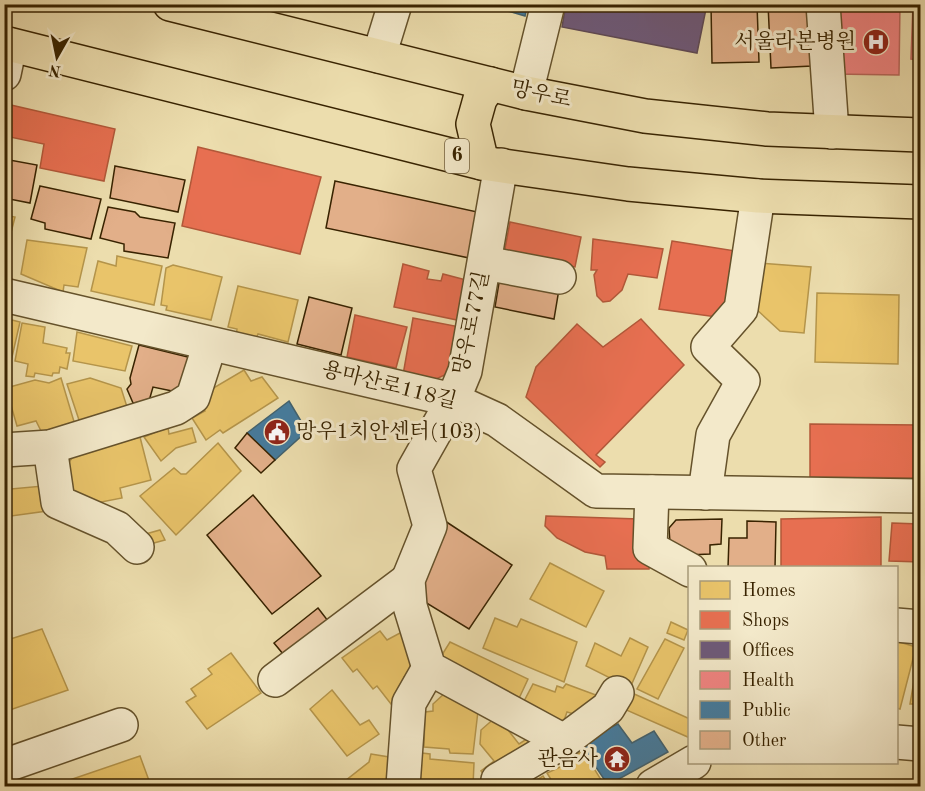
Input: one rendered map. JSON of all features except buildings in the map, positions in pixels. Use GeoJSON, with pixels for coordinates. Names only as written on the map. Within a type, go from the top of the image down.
{"type":"FeatureCollection","features":[{"type":"Feature","properties":{"kind":"main road","name":"망우로"},"geometry":{"type":"LineString","coordinates":[[170,4],[526,93],[645,116],[767,129],[921,135]]}},
{"type":"Feature","properties":{"kind":"main road","name":"6"},"geometry":{"type":"LineString","coordinates":[[6,54],[492,164],[628,183],[758,196],[921,202]]}},
{"type":"Feature","properties":{"kind":"main road"},"geometry":{"type":"LineString","coordinates":[[490,84],[480,99],[473,124],[492,164]]}},
{"type":"Feature","properties":{"kind":"street"},"geometry":{"type":"LineString","coordinates":[[379,56],[395,4]]}},
{"type":"Feature","properties":{"kind":"street"},"geometry":{"type":"LineString","coordinates":[[526,93],[548,4]]}},
{"type":"Feature","properties":{"kind":"street"},"geometry":{"type":"LineString","coordinates":[[823,4],[832,132]]}},
{"type":"Feature","properties":{"kind":"street","name":"망우로77길"},"geometry":{"type":"LineString","coordinates":[[429,668],[410,606],[408,580],[430,526],[414,469],[453,400],[465,371],[485,263],[492,164]]}},
{"type":"Feature","properties":{"kind":"street"},"geometry":{"type":"LineString","coordinates":[[705,493],[713,435],[743,381],[708,347],[741,309],[758,196]]}},
{"type":"Feature","properties":{"kind":"street"},"geometry":{"type":"LineString","coordinates":[[485,263],[559,277]]}},
{"type":"Feature","properties":{"kind":"street","name":"용마산로118길"},"geometry":{"type":"LineString","coordinates":[[4,295],[453,400],[497,420],[596,491],[921,496]]}},
{"type":"Feature","properties":{"kind":"street"},"geometry":{"type":"LineString","coordinates":[[4,450],[50,447],[176,408],[193,397],[210,344]]}},
{"type":"Feature","properties":{"kind":"street"},"geometry":{"type":"LineString","coordinates":[[50,447],[58,502],[117,528],[137,548]]}},
{"type":"Feature","properties":{"kind":"street"},"geometry":{"type":"LineString","coordinates":[[652,492],[650,548],[688,569]]}},
{"type":"Feature","properties":{"kind":"street"},"geometry":{"type":"LineString","coordinates":[[275,680],[408,580]]}},
{"type":"Feature","properties":{"kind":"street"},"geometry":{"type":"LineString","coordinates":[[898,625],[921,627]]}},
{"type":"Feature","properties":{"kind":"street"},"geometry":{"type":"LineString","coordinates":[[403,786],[409,703],[429,668],[564,741]]}},
{"type":"Feature","properties":{"kind":"street"},"geometry":{"type":"LineString","coordinates":[[498,780],[564,741],[608,708],[617,693]]}},
{"type":"Feature","properties":{"kind":"street"},"geometry":{"type":"LineString","coordinates":[[4,765],[121,725]]}},
{"type":"Feature","properties":{"kind":"street"},"geometry":{"type":"LineString","coordinates":[[898,742],[921,744]]}},
{"type":"Feature","properties":{"kind":"street"},"geometry":{"type":"LineString","coordinates":[[652,786],[690,764]]}},
{"type":"Feature","properties":{"kind":"place","name":"서울라본병원"},"geometry":{"type":"Point","coordinates":[876,42]}},
{"type":"Feature","properties":{"kind":"place","name":"망우1치안센터(103)"},"geometry":{"type":"Point","coordinates":[277,432]}},
{"type":"Feature","properties":{"kind":"place","name":"관음사"},"geometry":{"type":"Point","coordinates":[617,759]}}]}
